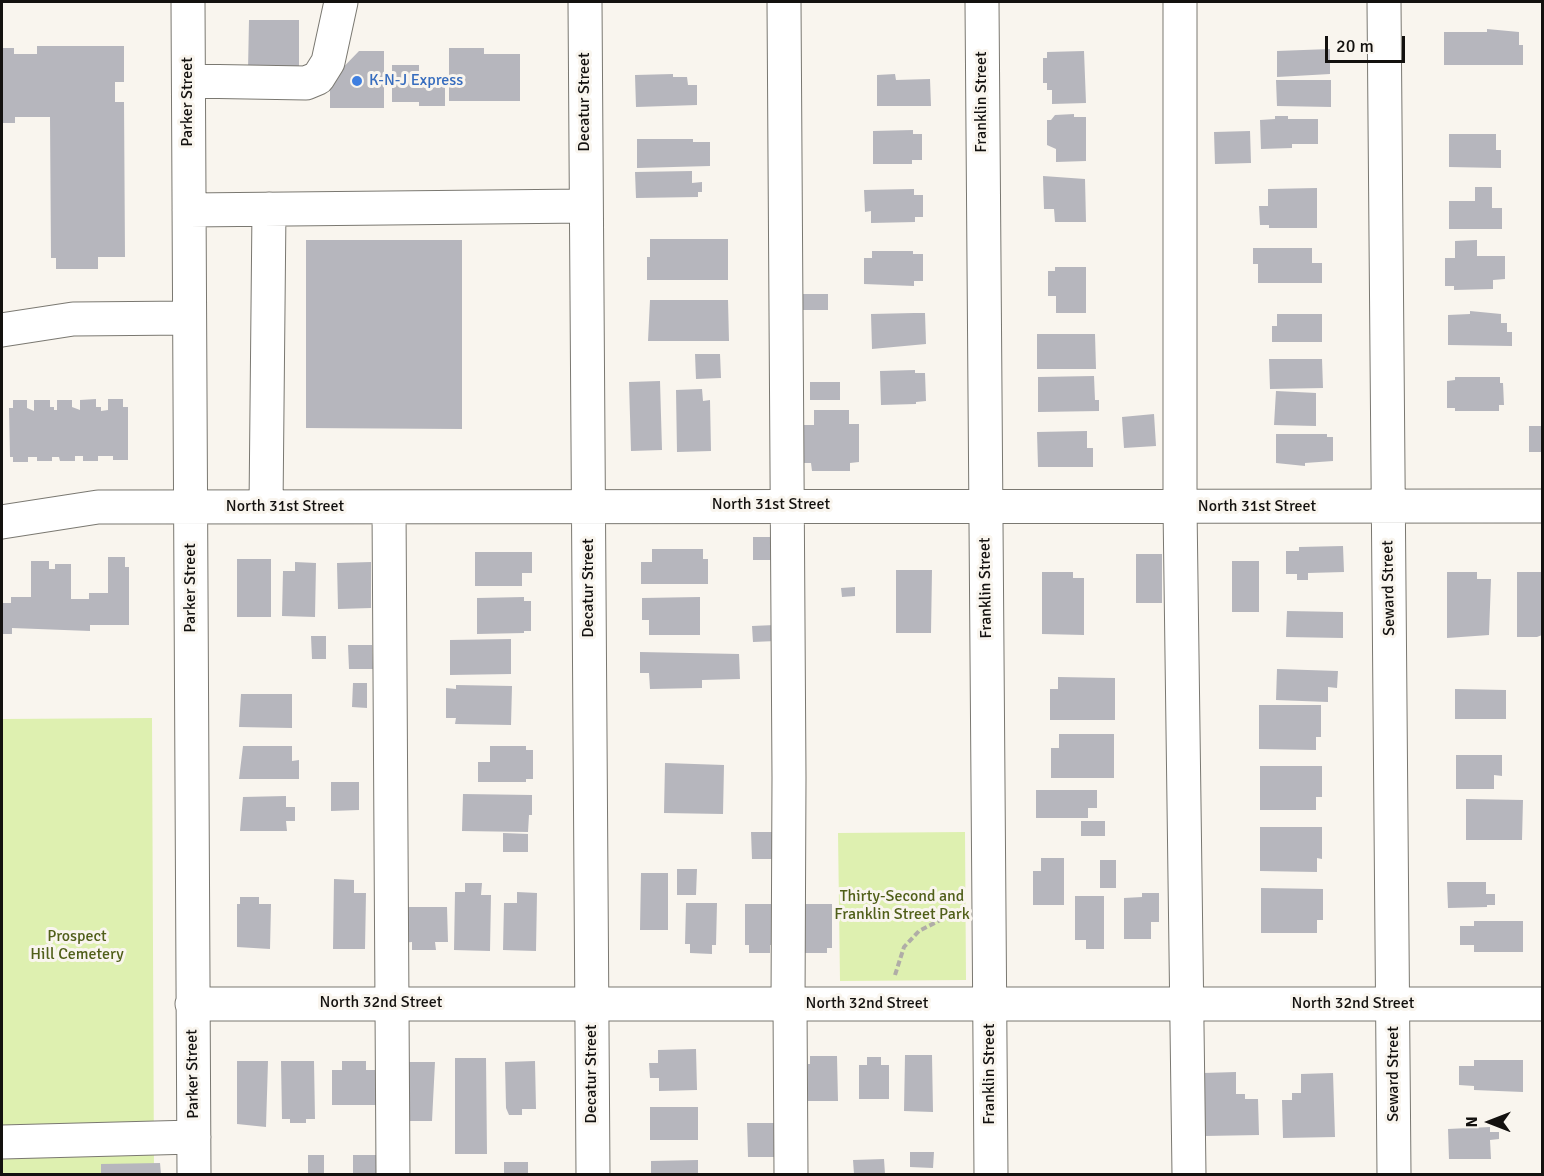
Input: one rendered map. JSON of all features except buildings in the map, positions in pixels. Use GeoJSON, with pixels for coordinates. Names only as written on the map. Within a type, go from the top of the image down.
{"type":"FeatureCollection","features":[{"type":"Feature","properties":{"kind":"street","name":"Parker Street"},"geometry":{"type":"LineString","coordinates":[[188,2],[194,1174]]}},
{"type":"Feature","properties":{"kind":"street"},"geometry":{"type":"LineString","coordinates":[[189,81],[306,83],[318,78],[328,62],[341,2]]}},
{"type":"Feature","properties":{"kind":"street","name":"Decatur Street"},"geometry":{"type":"LineString","coordinates":[[585,2],[593,1174]]}},
{"type":"Feature","properties":{"kind":"street"},"geometry":{"type":"LineString","coordinates":[[784,2],[791,1174]]}},
{"type":"Feature","properties":{"kind":"street","name":"Franklin Street"},"geometry":{"type":"LineString","coordinates":[[981,2],[991,1174]]}},
{"type":"Feature","properties":{"kind":"street"},"geometry":{"type":"LineString","coordinates":[[1180,2],[1180,507],[1189,1174]]}},
{"type":"Feature","properties":{"kind":"street","name":"Seward Street"},"geometry":{"type":"LineString","coordinates":[[1384,2],[1394,1174]]}},
{"type":"Feature","properties":{"kind":"street"},"geometry":{"type":"LineString","coordinates":[[189,210],[586,206]]}},
{"type":"Feature","properties":{"kind":"street"},"geometry":{"type":"LineString","coordinates":[[266,507],[269,209]]}},
{"type":"Feature","properties":{"kind":"street"},"geometry":{"type":"LineString","coordinates":[[2,330],[73,319],[189,318]]}},
{"type":"Feature","properties":{"kind":"street","name":"North 31st Street"},"geometry":{"type":"LineString","coordinates":[[2,522],[90,507],[1542,506]]}},
{"type":"Feature","properties":{"kind":"street"},"geometry":{"type":"LineString","coordinates":[[389,507],[393,1174]]}},
{"type":"Feature","properties":{"kind":"street","name":"North 32nd Street"},"geometry":{"type":"LineString","coordinates":[[192,1004],[392,1002],[1542,1004]]}},
{"type":"Feature","properties":{"kind":"street"},"geometry":{"type":"LineString","coordinates":[[2,1142],[194,1137]]}},
{"type":"Feature","properties":{"kind":"path"},"geometry":{"type":"LineString","coordinates":[[894,982],[899,958],[911,938],[930,923],[961,914]]}},
{"type":"Feature","properties":{"kind":"green space","name":"Prospect Hill Cemetery"},"geometry":{"type":"Polygon","coordinates":[[[152,718],[154,1174],[2,1174],[2,719],[152,718]]]}},
{"type":"Feature","properties":{"kind":"green space","name":"Thirty-Second and Franklin Street Park"},"geometry":{"type":"Polygon","coordinates":[[[965,832],[966,980],[840,981],[838,833],[965,832]]]}},
{"type":"Feature","properties":{"kind":"place","name":"K-N-J Express"},"geometry":{"type":"Point","coordinates":[357,81]}}]}
